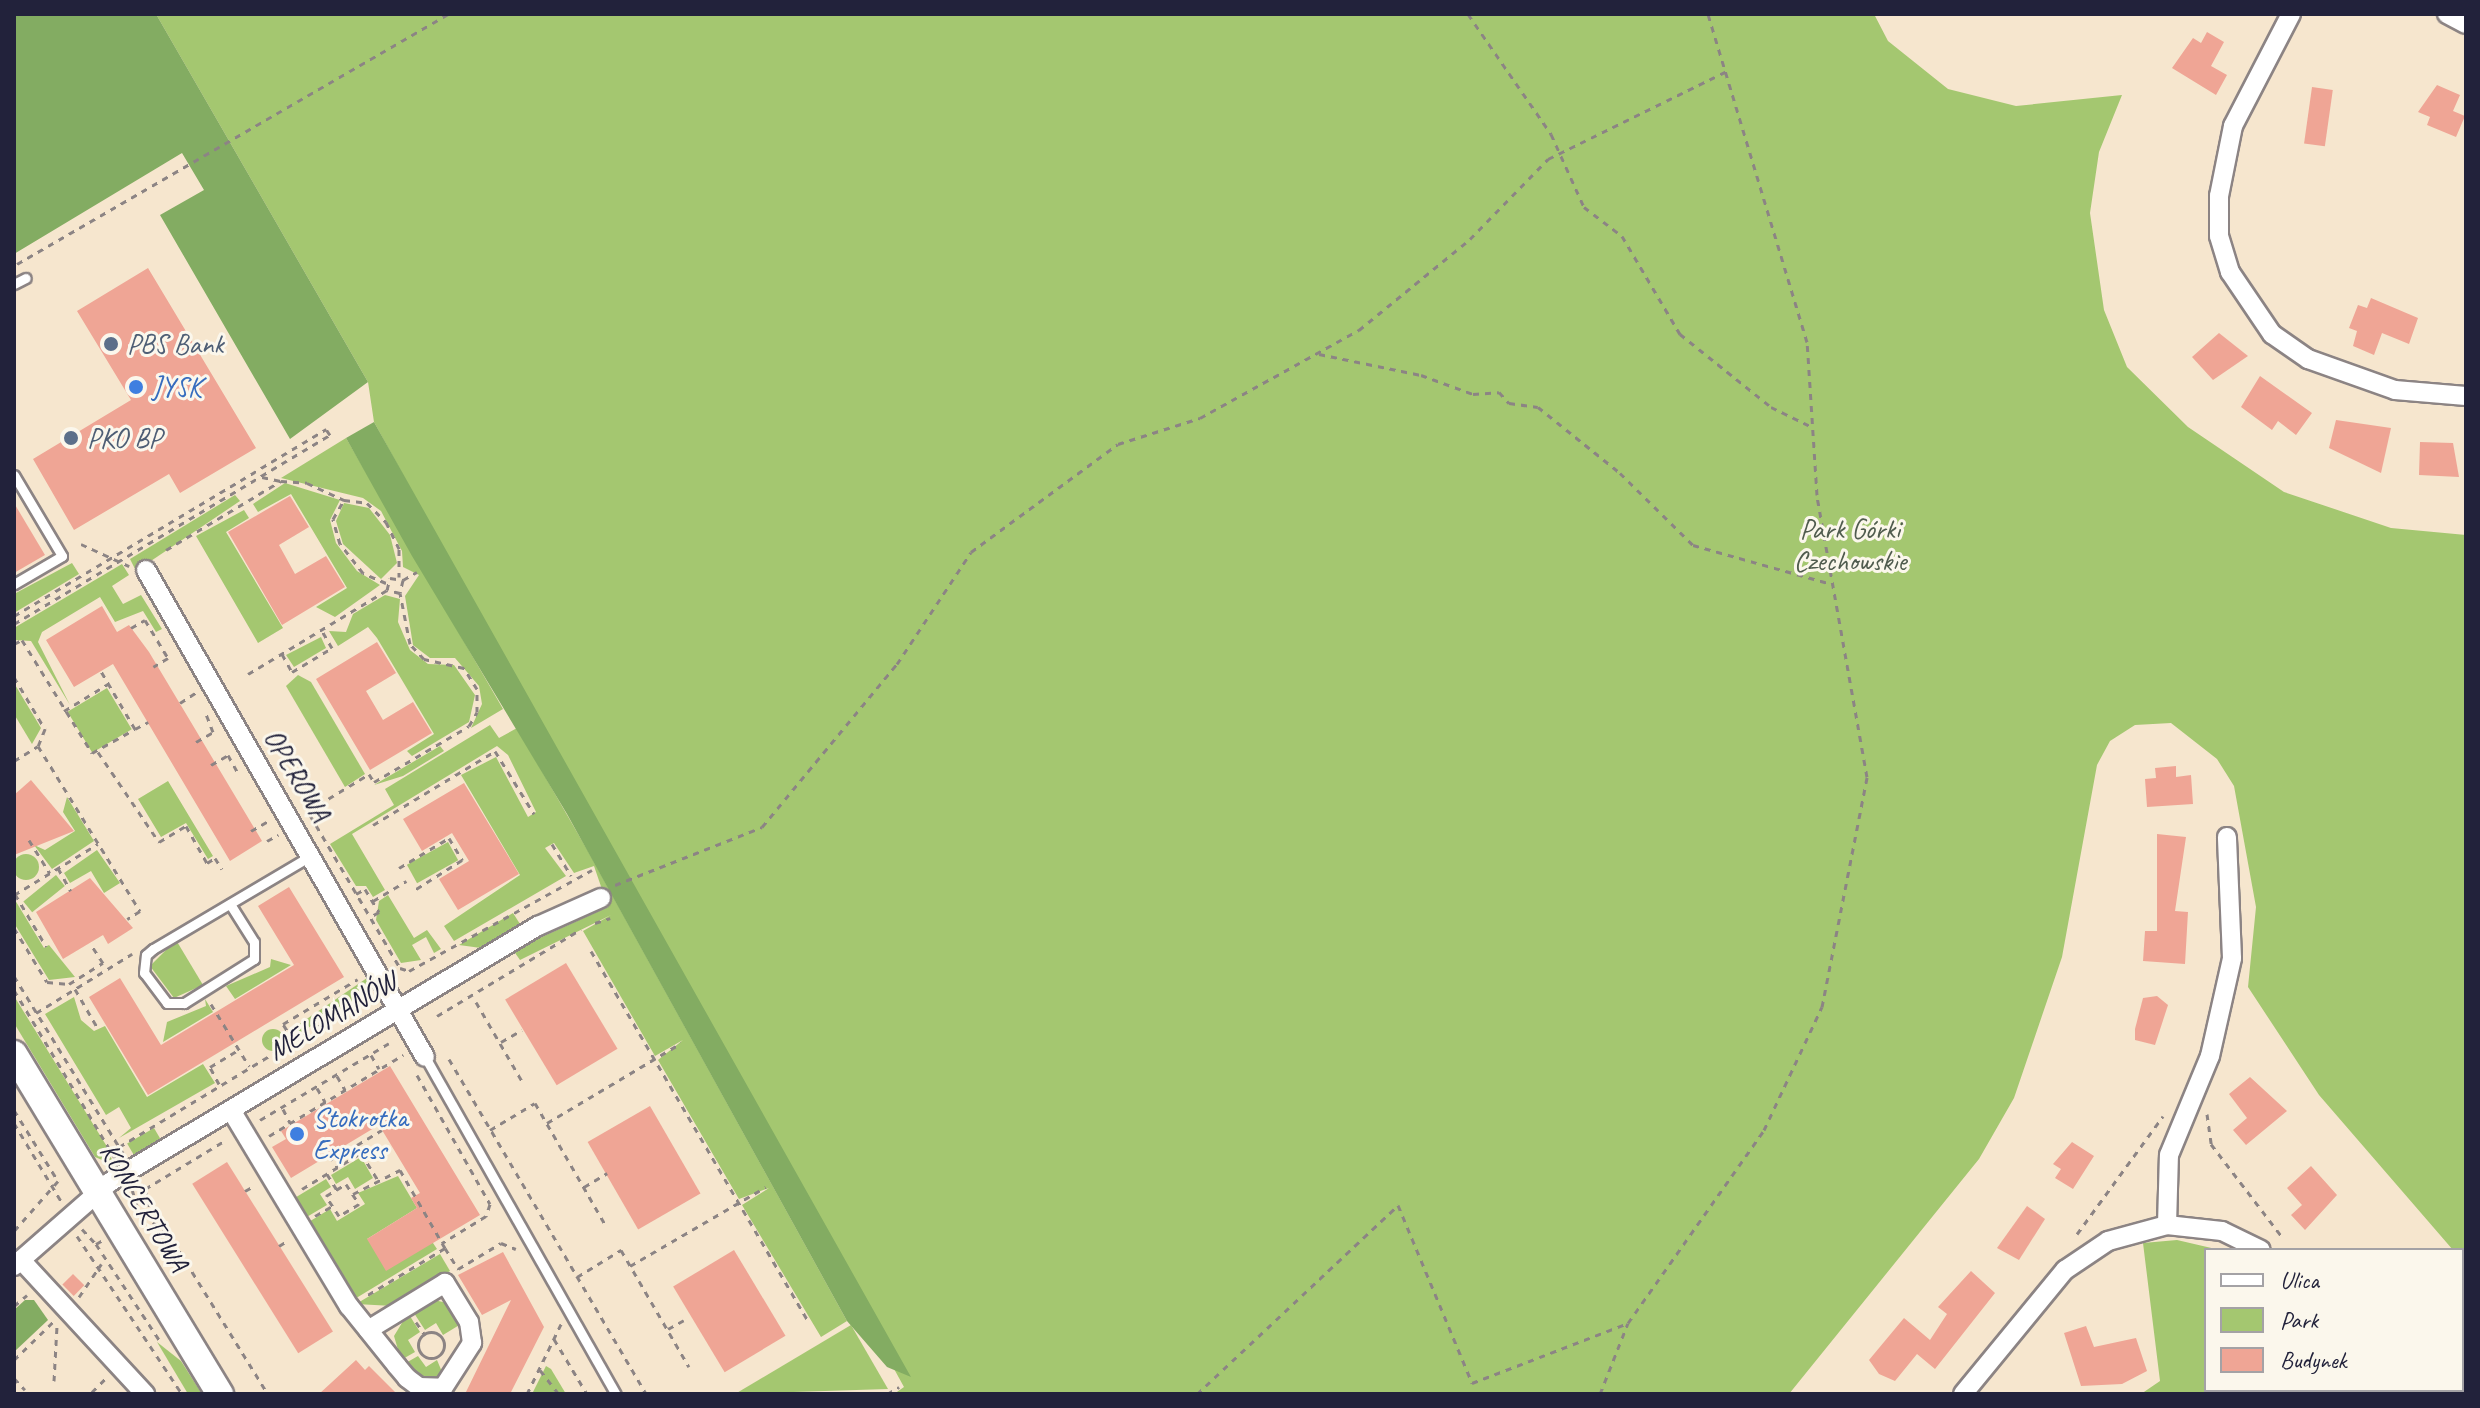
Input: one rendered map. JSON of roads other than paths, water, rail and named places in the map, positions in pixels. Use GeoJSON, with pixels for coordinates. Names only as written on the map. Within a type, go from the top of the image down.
{"type":"FeatureCollection","features":[{"type":"Feature","properties":{"kind":"street"},"geometry":{"type":"LineString","coordinates":[[2291,14],[2233,126],[2219,196],[2219,236],[2230,272],[2272,334],[2308,359],[2395,390],[2466,396]]}},
{"type":"Feature","properties":{"kind":"street"},"geometry":{"type":"LineString","coordinates":[[2447,14],[2466,24]]}},
{"type":"Feature","properties":{"kind":"street","name":"OPEROWA"},"geometry":{"type":"LineString","coordinates":[[146,570],[401,1008],[420,1064]]}},
{"type":"Feature","properties":{"kind":"street"},"geometry":{"type":"LineString","coordinates":[[2167,1225],[2169,1155],[2210,1056],[2232,958],[2227,837]]}},
{"type":"Feature","properties":{"kind":"street","name":"MELOMANÓW"},"geometry":{"type":"LineString","coordinates":[[17,1263],[97,1192],[133,1169],[550,919],[601,898]]}},
{"type":"Feature","properties":{"kind":"street","name":"KONCERTOWA"},"geometry":{"type":"LineString","coordinates":[[14,1054],[220,1394]]}},
{"type":"Feature","properties":{"kind":"street"},"geometry":{"type":"LineString","coordinates":[[231,1110],[349,1306],[368,1330],[407,1378],[432,1390],[452,1381],[472,1343],[469,1322],[445,1283],[368,1330]]}},
{"type":"Feature","properties":{"kind":"street"},"geometry":{"type":"LineString","coordinates":[[1963,1394],[2065,1270],[2108,1241],[2167,1225],[2222,1231],[2257,1248]]}},
{"type":"Feature","properties":{"kind":"street"},"geometry":{"type":"LineString","coordinates":[[17,1263],[67,1309],[145,1394]]}},
{"type":"Feature","properties":{"kind":"lane"},"geometry":{"type":"LineString","coordinates":[[14,284],[26,278]]}},
{"type":"Feature","properties":{"kind":"lane"},"geometry":{"type":"LineString","coordinates":[[14,475],[62,556],[14,584]]}},
{"type":"Feature","properties":{"kind":"lane"},"geometry":{"type":"LineString","coordinates":[[230,904],[256,954],[204,992],[167,1003],[144,973],[146,955],[230,904],[312,855]]}},
{"type":"Feature","properties":{"kind":"lane"},"geometry":{"type":"LineString","coordinates":[[420,1064],[616,1394]]}},
{"type":"Feature","properties":{"kind":"place","name":"PBS Bank"},"geometry":{"type":"Point","coordinates":[111,344]}},
{"type":"Feature","properties":{"kind":"place","name":"JYSK"},"geometry":{"type":"Point","coordinates":[136,387]}},
{"type":"Feature","properties":{"kind":"place","name":"PKO BP"},"geometry":{"type":"Point","coordinates":[71,438]}},
{"type":"Feature","properties":{"kind":"place","name":"Stokrotka Express"},"geometry":{"type":"Point","coordinates":[297,1134]}},
{"type":"Feature","properties":{"kind":"park label","name":"Park Górki Czechowskie"},"geometry":{"type":"Point","coordinates":[1850,545]}}]}
